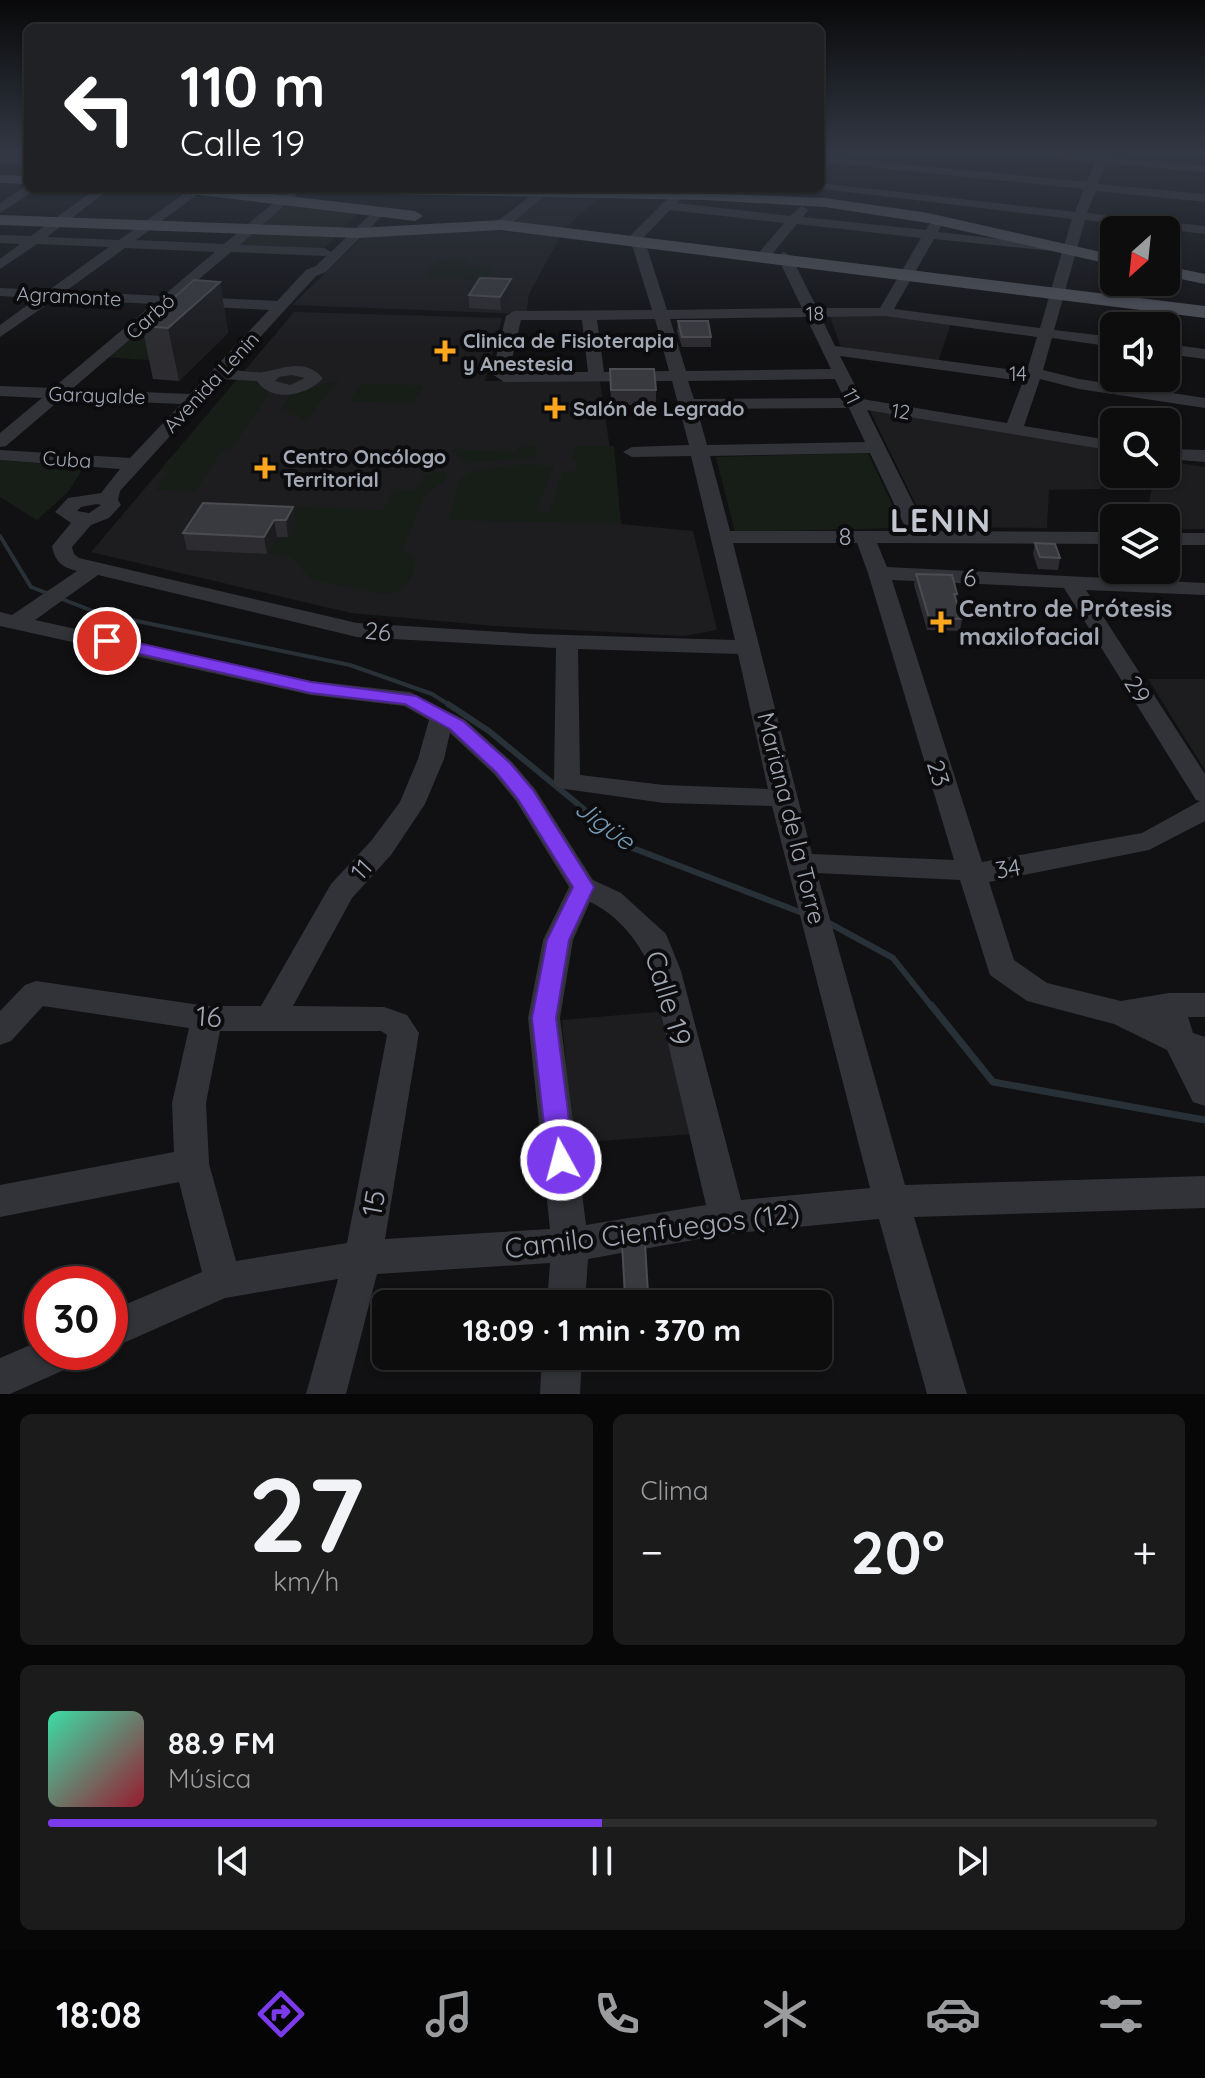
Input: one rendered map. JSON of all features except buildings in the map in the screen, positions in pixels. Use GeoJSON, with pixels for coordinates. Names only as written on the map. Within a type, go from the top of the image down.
{"type":"FeatureCollection","features":[{"type":"Feature","properties":{"kind":"main road"},"geometry":{"type":"LineString","coordinates":[[437,218],[908,272],[1205,310]]}},
{"type":"Feature","properties":{"kind":"main road"},"geometry":{"type":"LineString","coordinates":[[932,218],[1100,257]]}},
{"type":"Feature","properties":{"kind":"main road"},"geometry":{"type":"LineString","coordinates":[[0,220],[351,233],[501,225]]}},
{"type":"Feature","properties":{"kind":"main road"},"geometry":{"type":"LineString","coordinates":[[1180,274],[1205,279]]}},
{"type":"Feature","properties":{"kind":"street"},"geometry":{"type":"LineString","coordinates":[[0,265],[63,218]]}},
{"type":"Feature","properties":{"kind":"street"},"geometry":{"type":"LineString","coordinates":[[0,332],[159,218]]}},
{"type":"Feature","properties":{"kind":"street","name":"Carbó"},"geometry":{"type":"LineString","coordinates":[[0,442],[264,218]]}},
{"type":"Feature","properties":{"kind":"street","name":"Avenida Lenin"},"geometry":{"type":"LineString","coordinates":[[98,502],[366,218]]}},
{"type":"Feature","properties":{"kind":"street"},"geometry":{"type":"LineString","coordinates":[[501,225],[510,218]]}},
{"type":"Feature","properties":{"kind":"street"},"geometry":{"type":"LineString","coordinates":[[635,241],[657,218]]}},
{"type":"Feature","properties":{"kind":"street"},"geometry":{"type":"LineString","coordinates":[[785,218],[1070,250]]}},
{"type":"Feature","properties":{"kind":"street"},"geometry":{"type":"LineString","coordinates":[[1014,429],[1034,373],[1079,218]]}},
{"type":"Feature","properties":{"kind":"street"},"geometry":{"type":"LineString","coordinates":[[1105,218],[1205,230]]}},
{"type":"Feature","properties":{"kind":"street"},"geometry":{"type":"LineString","coordinates":[[885,312],[939,219]]}},
{"type":"Feature","properties":{"kind":"street"},"geometry":{"type":"LineString","coordinates":[[764,255],[795,220]]}},
{"type":"Feature","properties":{"kind":"street","name":"Avenida Lenin"},"geometry":{"type":"LineString","coordinates":[[311,273],[309,269],[324,252],[351,233]]}},
{"type":"Feature","properties":{"kind":"street"},"geometry":{"type":"LineString","coordinates":[[0,239],[324,252]]}},
{"type":"Feature","properties":{"kind":"street","name":"Mariana de la Torre"},"geometry":{"type":"LineString","coordinates":[[635,241],[662,314],[680,376],[801,864],[890,1202],[947,1394]]}},
{"type":"Feature","properties":{"kind":"street","name":"11"},"geometry":{"type":"LineString","coordinates":[[784,258],[920,537]]}},
{"type":"Feature","properties":{"kind":"street","name":"Agramonte"},"geometry":{"type":"LineString","coordinates":[[0,292],[282,306]]}},
{"type":"Feature","properties":{"kind":"street","name":"18"},"geometry":{"type":"LineString","coordinates":[[597,378],[510,378],[500,374],[514,316],[885,312],[1100,340]]}},
{"type":"Feature","properties":{"kind":"street"},"geometry":{"type":"LineString","coordinates":[[589,315],[597,378],[841,374]]}},
{"type":"Feature","properties":{"kind":"street","name":"14"},"geometry":{"type":"LineString","coordinates":[[830,350],[1022,376],[1034,373],[1079,384],[1205,403]]}},
{"type":"Feature","properties":{"kind":"street"},"geometry":{"type":"LineString","coordinates":[[1180,351],[1205,354]]}},
{"type":"Feature","properties":{"kind":"street"},"geometry":{"type":"LineString","coordinates":[[218,374],[268,377]]}},
{"type":"Feature","properties":{"kind":"street","name":"Garayalde"},"geometry":{"type":"LineString","coordinates":[[0,391],[193,399]]}},
{"type":"Feature","properties":{"kind":"street","name":"12"},"geometry":{"type":"LineString","coordinates":[[686,404],[855,403],[1100,444]]}},
{"type":"Feature","properties":{"kind":"street"},"geometry":{"type":"LineString","coordinates":[[632,452],[877,447]]}},
{"type":"Feature","properties":{"kind":"street","name":"Cuba"},"geometry":{"type":"LineString","coordinates":[[0,455],[135,464]]}},
{"type":"Feature","properties":{"kind":"street"},"geometry":{"type":"LineString","coordinates":[[1180,455],[1205,456]]}},
{"type":"Feature","properties":{"kind":"street","name":"26"},"geometry":{"type":"LineString","coordinates":[[98,502],[62,546],[62,552],[72,563],[354,629],[567,642],[748,647]]}},
{"type":"Feature","properties":{"kind":"street","name":"23"},"geometry":{"type":"LineString","coordinates":[[864,536],[879,573],[969,872],[1001,967],[1038,993],[1121,1013]]}},
{"type":"Feature","properties":{"kind":"street","name":"8"},"geometry":{"type":"LineString","coordinates":[[720,537],[1100,538]]}},
{"type":"Feature","properties":{"kind":"street"},"geometry":{"type":"LineString","coordinates":[[1180,539],[1205,539]]}},
{"type":"Feature","properties":{"kind":"street"},"geometry":{"type":"LineString","coordinates":[[27,620],[92,570]]}},
{"type":"Feature","properties":{"kind":"street","name":"6"},"geometry":{"type":"LineString","coordinates":[[879,573],[1205,589]]}},
{"type":"Feature","properties":{"kind":"street","name":"29"},"geometry":{"type":"LineString","coordinates":[[1071,583],[1205,794]]}},
{"type":"Feature","properties":{"kind":"street","name":"Calle 19"},"geometry":{"type":"LineString","coordinates":[[27,620],[311,688],[410,699],[456,725],[503,768],[526,795],[583,887],[611,900],[655,942],[666,971],[727,1218]]}},
{"type":"Feature","properties":{"kind":"street"},"geometry":{"type":"LineString","coordinates":[[567,642],[567,782],[664,794],[786,798]]}},
{"type":"Feature","properties":{"kind":"street","name":"11"},"geometry":{"type":"LineString","coordinates":[[270,1018],[341,891],[381,848],[412,804],[431,759],[442,717]]}},
{"type":"Feature","properties":{"kind":"street","name":"34"},"geometry":{"type":"LineString","coordinates":[[801,864],[988,872],[1149,841],[1205,809]]}},
{"type":"Feature","properties":{"kind":"street"},"geometry":{"type":"LineString","coordinates":[[567,1290],[570,1245],[544,1018],[558,940],[583,887]]}},
{"type":"Feature","properties":{"kind":"street","name":"16"},"geometry":{"type":"LineString","coordinates":[[0,1032],[36,993],[207,1018],[384,1019]]}},
{"type":"Feature","properties":{"kind":"street"},"geometry":{"type":"LineString","coordinates":[[1121,1013],[1169,1005],[1205,1005]]}},
{"type":"Feature","properties":{"kind":"street"},"geometry":{"type":"LineString","coordinates":[[1169,1005],[1192,1045],[1205,1092]]}},
{"type":"Feature","properties":{"kind":"street"},"geometry":{"type":"LineString","coordinates":[[1121,1013],[1192,1045]]}},
{"type":"Feature","properties":{"kind":"street"},"geometry":{"type":"LineString","coordinates":[[207,1018],[189,1103],[192,1164],[223,1281]]}},
{"type":"Feature","properties":{"kind":"street","name":"15"},"geometry":{"type":"LineString","coordinates":[[326,1394],[363,1258],[403,1033],[396,1024],[384,1019]]}},
{"type":"Feature","properties":{"kind":"street"},"geometry":{"type":"LineString","coordinates":[[0,1201],[192,1164]]}},
{"type":"Feature","properties":{"kind":"street","name":"Camilo Cienfuegos (12)"},"geometry":{"type":"LineString","coordinates":[[128,1322],[223,1281],[363,1258],[570,1245],[727,1218],[890,1202],[1205,1192]]}},
{"type":"Feature","properties":{"kind":"street"},"geometry":{"type":"LineString","coordinates":[[0,1378],[24,1367]]}},
{"type":"Feature","properties":{"kind":"street"},"geometry":{"type":"LineString","coordinates":[[560,1394],[561,1370]]}},
{"type":"Feature","properties":{"kind":"shaded area"},"geometry":{"type":"Polygon","coordinates":[[[269,218],[353,218],[340,230],[256,229],[269,218]]]}},
{"type":"Feature","properties":{"kind":"shaded area"},"geometry":{"type":"Polygon","coordinates":[[[518,218],[576,218],[565,228],[513,222],[518,218]]]}},
{"type":"Feature","properties":{"kind":"shaded area"},"geometry":{"type":"Polygon","coordinates":[[[490,230],[560,237],[529,294],[526,314],[292,305],[364,236],[490,230]]]}},
{"type":"Feature","properties":{"kind":"shaded area"},"geometry":{"type":"Polygon","coordinates":[[[251,233],[337,236],[321,251],[234,247],[251,233]]]}},
{"type":"Feature","properties":{"kind":"shaded area"},"geometry":{"type":"Polygon","coordinates":[[[451,257],[468,258],[464,266],[493,268],[485,281],[425,277],[437,260],[447,261],[451,257]]]}},
{"type":"Feature","properties":{"kind":"shaded area"},"geometry":{"type":"Polygon","coordinates":[[[294,312],[502,318],[485,381],[600,381],[621,524],[693,531],[717,630],[684,636],[495,626],[351,613],[91,552],[294,312]]]}},
{"type":"Feature","properties":{"kind":"shaded area"},"geometry":{"type":"Polygon","coordinates":[[[830,316],[889,316],[951,324],[938,362],[841,348],[830,316]]]}},
{"type":"Feature","properties":{"kind":"shaded area"},"geometry":{"type":"Polygon","coordinates":[[[135,332],[191,336],[162,361],[104,357],[135,332]]]}},
{"type":"Feature","properties":{"kind":"shaded area"},"geometry":{"type":"Polygon","coordinates":[[[237,380],[256,381],[269,395],[229,452],[220,453],[196,491],[156,490],[168,472],[161,469],[237,380]]]}},
{"type":"Feature","properties":{"kind":"shaded area"},"geometry":{"type":"Polygon","coordinates":[[[339,380],[306,422],[293,412],[281,410],[291,393],[339,380]]]}},
{"type":"Feature","properties":{"kind":"shaded area"},"geometry":{"type":"Polygon","coordinates":[[[363,383],[423,386],[413,404],[349,401],[363,383]]]}},
{"type":"Feature","properties":{"kind":"shaded area"},"geometry":{"type":"Polygon","coordinates":[[[869,409],[1100,449],[1101,489],[1049,490],[1047,528],[927,527],[869,409]]]}},
{"type":"Feature","properties":{"kind":"shaded area"},"geometry":{"type":"Polygon","coordinates":[[[520,445],[538,446],[534,458],[464,463],[451,449],[517,452],[520,445]]]}},
{"type":"Feature","properties":{"kind":"shaded area"},"geometry":{"type":"Polygon","coordinates":[[[575,446],[614,446],[621,524],[449,520],[462,478],[478,470],[506,466],[554,467],[535,511],[549,513],[563,471],[576,471],[578,461],[572,459],[575,446]]]}},
{"type":"Feature","properties":{"kind":"shaded area"},"geometry":{"type":"Polygon","coordinates":[[[868,453],[903,528],[735,532],[716,457],[868,453]]]}},
{"type":"Feature","properties":{"kind":"shaded area"},"geometry":{"type":"Polygon","coordinates":[[[0,460],[84,467],[68,492],[37,520],[0,497],[0,460]]]}},
{"type":"Feature","properties":{"kind":"shaded area"},"geometry":{"type":"Polygon","coordinates":[[[1180,463],[1205,467],[1205,529],[1180,529],[1180,504],[1149,504],[1152,488],[1180,488],[1180,463]]]}},
{"type":"Feature","properties":{"kind":"shaded area"},"geometry":{"type":"Polygon","coordinates":[[[425,474],[447,474],[447,479],[424,496],[402,551],[416,556],[411,578],[404,587],[392,593],[383,595],[311,579],[291,557],[267,554],[275,539],[288,537],[295,524],[245,522],[256,505],[384,510],[393,489],[416,490],[425,474]]]}},
{"type":"Feature","properties":{"kind":"shaded area"},"geometry":{"type":"Polygon","coordinates":[[[1148,679],[1205,679],[1205,770],[1148,679]]]}},
{"type":"Feature","properties":{"kind":"shaded area"},"geometry":{"type":"Polygon","coordinates":[[[668,1011],[694,1134],[573,1143],[562,1020],[668,1011]]]}},
{"type":"Feature","properties":{"kind":"waterway","name":"Jigüe"},"geometry":{"type":"LineString","coordinates":[[0,536],[31,587],[98,613],[350,665],[432,694],[451,706]]}},
{"type":"Feature","properties":{"kind":"waterway","name":"Jigüe"},"geometry":{"type":"LineString","coordinates":[[448,704],[489,731],[630,847],[805,914]]}},
{"type":"Feature","properties":{"kind":"waterway","name":"Jigüe"},"geometry":{"type":"LineString","coordinates":[[829,923],[893,958],[932,1007]]}},
{"type":"Feature","properties":{"kind":"waterway","name":"Jigüe"},"geometry":{"type":"LineString","coordinates":[[931,1005],[993,1082],[1205,1120]]}},
{"type":"Feature","properties":{"kind":"place","name":"Clinica de Fisioterapia y Anestesia"},"geometry":{"type":"Point","coordinates":[445,351]}},
{"type":"Feature","properties":{"kind":"place","name":"Salón de Legrado"},"geometry":{"type":"Point","coordinates":[555,408]}},
{"type":"Feature","properties":{"kind":"place","name":"Centro Oncólogo Territorial"},"geometry":{"type":"Point","coordinates":[265,468]}},
{"type":"Feature","properties":{"kind":"place","name":"Centro de Prótesis maxilofacial"},"geometry":{"type":"Point","coordinates":[941,622]}},
{"type":"Feature","properties":{"kind":"district","name":"LENIN"},"geometry":{"type":"Point","coordinates":[941,520]}},
{"type":"Feature","properties":{"kind":"route"},"geometry":{"type":"LineString","coordinates":[[107,641],[311,688],[410,699],[456,725],[503,768],[526,795],[583,887],[558,940],[544,1018],[561,1160]]}}]}
